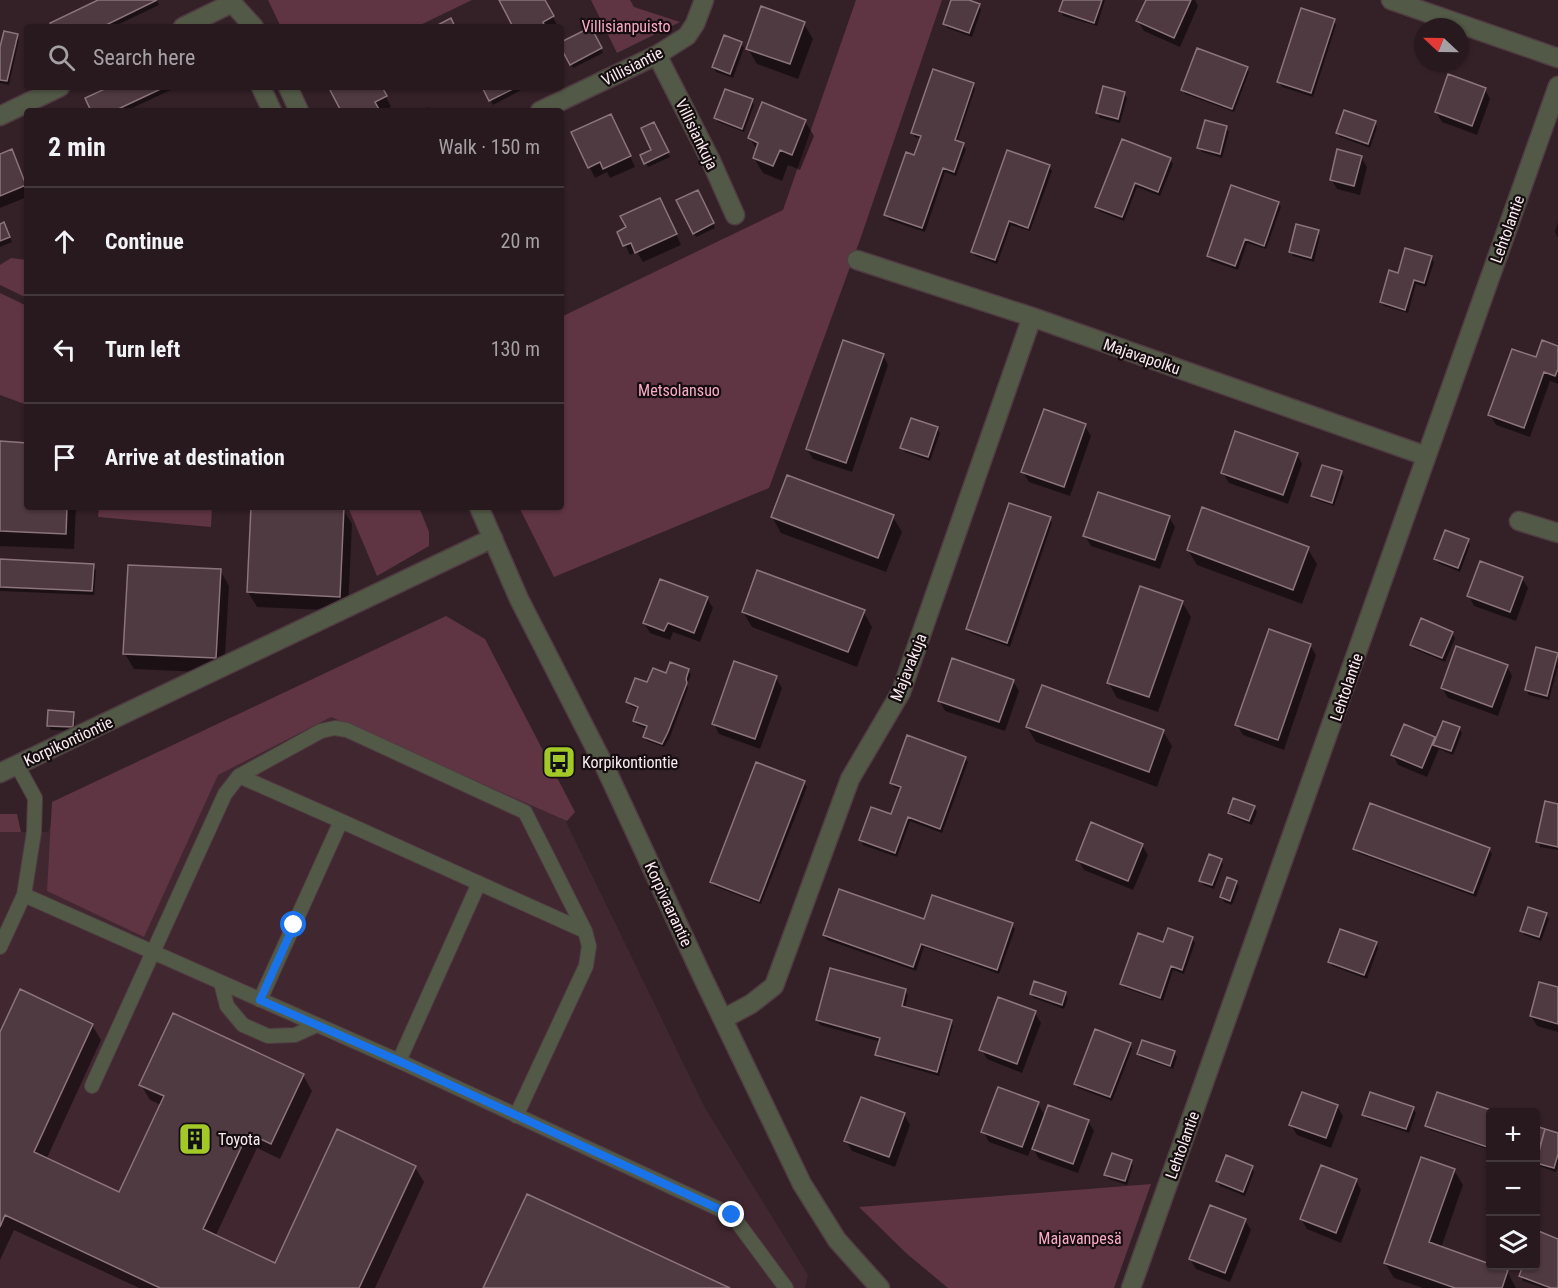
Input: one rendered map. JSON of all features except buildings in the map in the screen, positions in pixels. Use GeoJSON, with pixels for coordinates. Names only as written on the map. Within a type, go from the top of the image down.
{"type":"FeatureCollection","features":[{"type":"Feature","properties":{"kind":"street","name":"Villisiantie"},"geometry":{"type":"LineString","coordinates":[[546,108],[657,55],[687,36],[695,24],[704,0]]}},
{"type":"Feature","properties":{"kind":"street"},"geometry":{"type":"LineString","coordinates":[[1391,0],[1558,58]]}},
{"type":"Feature","properties":{"kind":"street"},"geometry":{"type":"LineString","coordinates":[[189,24],[231,1]]}},
{"type":"Feature","properties":{"kind":"street"},"geometry":{"type":"LineString","coordinates":[[231,1],[237,24]]}},
{"type":"Feature","properties":{"kind":"street"},"geometry":{"type":"LineString","coordinates":[[231,1],[251,24]]}},
{"type":"Feature","properties":{"kind":"street","name":"Villisiankuja"},"geometry":{"type":"LineString","coordinates":[[657,55],[735,214]]}},
{"type":"Feature","properties":{"kind":"street","name":"Lehtolantie"},"geometry":{"type":"LineString","coordinates":[[1131,1288],[1558,86]]}},
{"type":"Feature","properties":{"kind":"street"},"geometry":{"type":"LineString","coordinates":[[0,116],[54,90]]}},
{"type":"Feature","properties":{"kind":"street"},"geometry":{"type":"LineString","coordinates":[[262,90],[271,108]]}},
{"type":"Feature","properties":{"kind":"street"},"geometry":{"type":"LineString","coordinates":[[289,90],[298,108]]}},
{"type":"Feature","properties":{"kind":"street","name":"Majavapolku"},"geometry":{"type":"LineString","coordinates":[[857,260],[1032,317],[1426,456]]}},
{"type":"Feature","properties":{"kind":"street","name":"Majavakuja"},"geometry":{"type":"LineString","coordinates":[[723,1019],[751,1004],[774,986],[850,779],[901,692],[1032,317]]}},
{"type":"Feature","properties":{"kind":"street","name":"Korpivaarantie"},"geometry":{"type":"LineString","coordinates":[[480,510],[519,599],[605,767],[802,1184],[837,1240],[880,1288]]}},
{"type":"Feature","properties":{"kind":"street"},"geometry":{"type":"LineString","coordinates":[[1520,521],[1558,533]]}},
{"type":"Feature","properties":{"kind":"street","name":"Korpikontiontie"},"geometry":{"type":"LineString","coordinates":[[0,773],[493,538]]}},
{"type":"Feature","properties":{"kind":"lane"},"geometry":{"type":"LineString","coordinates":[[92,1086],[225,794],[239,776],[321,731],[335,728],[347,730],[525,812],[585,931],[589,946],[586,966],[516,1116]]}},
{"type":"Feature","properties":{"kind":"lane"},"geometry":{"type":"LineString","coordinates":[[0,947],[24,895],[34,832],[35,798],[17,765]]}},
{"type":"Feature","properties":{"kind":"lane"},"geometry":{"type":"LineString","coordinates":[[239,776],[585,931]]}},
{"type":"Feature","properties":{"kind":"lane"},"geometry":{"type":"LineString","coordinates":[[260,1000],[341,821]]}},
{"type":"Feature","properties":{"kind":"lane"},"geometry":{"type":"LineString","coordinates":[[399,1061],[479,883]]}},
{"type":"Feature","properties":{"kind":"lane"},"geometry":{"type":"LineString","coordinates":[[24,895],[399,1061],[732,1215],[786,1288]]}},
{"type":"Feature","properties":{"kind":"lane"},"geometry":{"type":"LineString","coordinates":[[221,983],[227,1006],[243,1025],[268,1036],[295,1035],[317,1025]]}},
{"type":"Feature","properties":{"kind":"shaded area"},"geometry":{"type":"Polygon","coordinates":[[[482,649],[705,1108],[808,1275],[805,1288],[0,1288],[0,832],[48,832],[52,822],[482,649]]]}},
{"type":"Feature","properties":{"kind":"green space"},"geometry":{"type":"Polygon","coordinates":[[[268,0],[472,0],[422,24],[280,24],[268,0]]]}},
{"type":"Feature","properties":{"kind":"green space","name":"Villisianpuisto"},"geometry":{"type":"Polygon","coordinates":[[[591,0],[630,0],[634,7],[680,22],[617,53],[591,0]]]}},
{"type":"Feature","properties":{"kind":"green space","name":"Metsolansuo"},"geometry":{"type":"Polygon","coordinates":[[[856,0],[942,0],[861,237],[769,488],[554,577],[520,510],[564,510],[564,316],[783,210],[856,0]]]}},
{"type":"Feature","properties":{"kind":"green space"},"geometry":{"type":"Polygon","coordinates":[[[11,258],[24,260],[24,297],[0,285],[0,265],[11,258]]]}},
{"type":"Feature","properties":{"kind":"green space"},"geometry":{"type":"Polygon","coordinates":[[[0,293],[24,305],[24,404],[0,395],[0,293]]]}},
{"type":"Feature","properties":{"kind":"green space"},"geometry":{"type":"Polygon","coordinates":[[[99,510],[212,510],[211,527],[98,517],[99,510]]]}},
{"type":"Feature","properties":{"kind":"green space"},"geometry":{"type":"Polygon","coordinates":[[[349,510],[420,510],[429,532],[429,546],[377,576],[349,510]]]}},
{"type":"Feature","properties":{"kind":"green space"},"geometry":{"type":"Polygon","coordinates":[[[446,616],[485,639],[575,812],[567,821],[331,717],[218,775],[144,937],[47,891],[52,802],[446,616]]]}},
{"type":"Feature","properties":{"kind":"green space"},"geometry":{"type":"Polygon","coordinates":[[[0,814],[17,814],[21,832],[0,832],[0,814]]]}},
{"type":"Feature","properties":{"kind":"green space","name":"Majavanpesä"},"geometry":{"type":"Polygon","coordinates":[[[1151,1184],[1114,1288],[948,1288],[906,1253],[859,1207],[1151,1184]]]}},
{"type":"Feature","properties":{"kind":"place","name":"Korpikontiontie"},"geometry":{"type":"Point","coordinates":[559,762]}},
{"type":"Feature","properties":{"kind":"place","name":"Toyota"},"geometry":{"type":"Point","coordinates":[195,1139]}},
{"type":"Feature","properties":{"kind":"route"},"geometry":{"type":"LineString","coordinates":[[294,925],[260,1000],[399,1061],[732,1215]]}}]}
